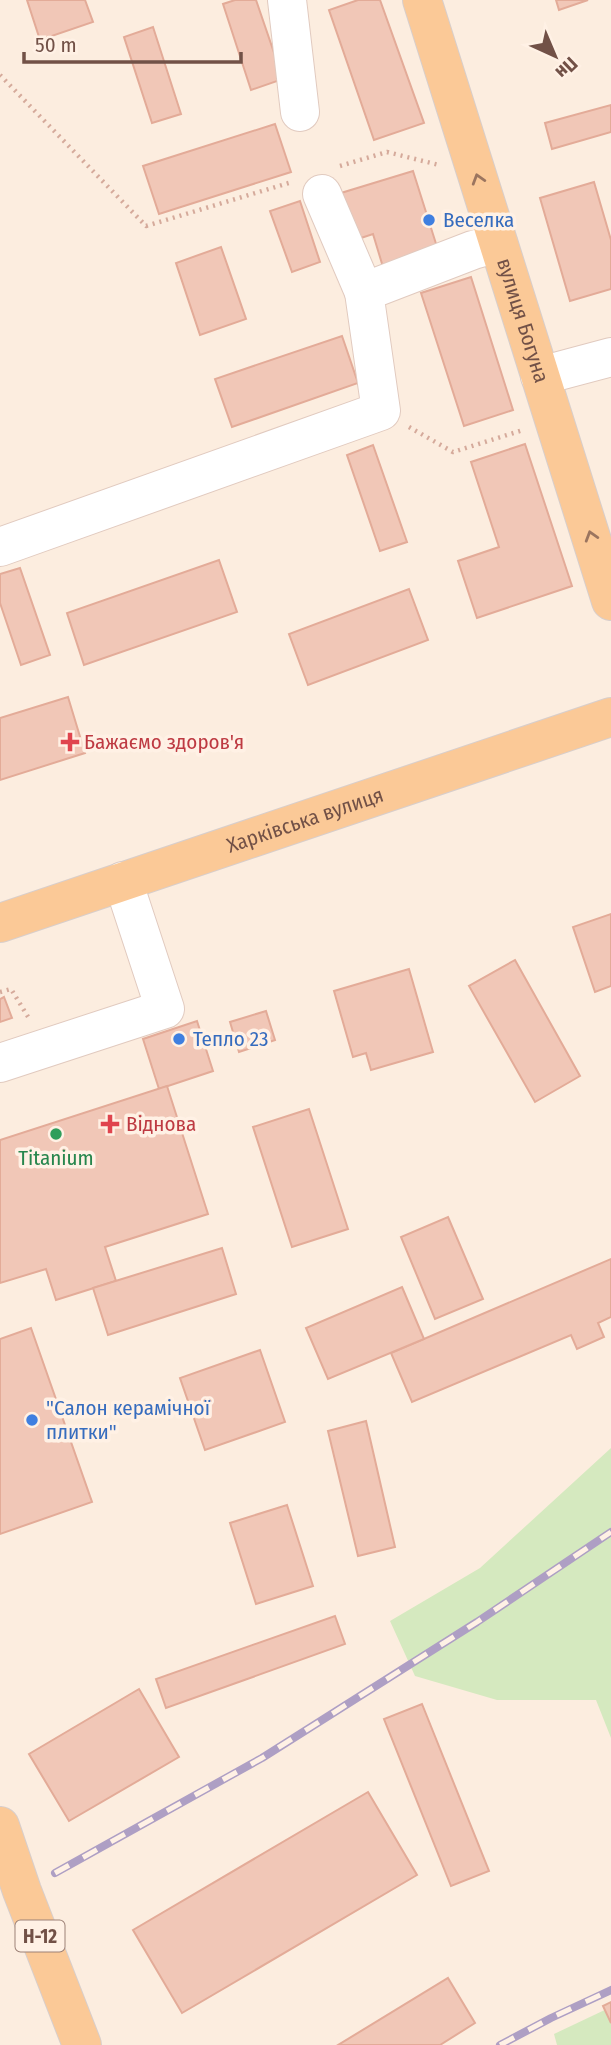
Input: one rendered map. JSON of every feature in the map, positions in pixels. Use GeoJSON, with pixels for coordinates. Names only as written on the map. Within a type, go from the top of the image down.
{"type":"FeatureCollection","features":[{"type":"Feature","properties":{"kind":"main road","name":"вулиця Богуна"},"geometry":{"type":"LineString","coordinates":[[422,0],[611,601]]}},
{"type":"Feature","properties":{"kind":"main road","name":"Харківська вулиця"},"geometry":{"type":"LineString","coordinates":[[0,923],[611,717]]}},
{"type":"Feature","properties":{"kind":"main road","name":"Н-12"},"geometry":{"type":"LineString","coordinates":[[0,1826],[11,1895],[82,2045]]}},
{"type":"Feature","properties":{"kind":"lane"},"geometry":{"type":"LineString","coordinates":[[286,0],[300,112]]}},
{"type":"Feature","properties":{"kind":"lane"},"geometry":{"type":"LineString","coordinates":[[0,547],[381,411],[364,292],[320,180]]}},
{"type":"Feature","properties":{"kind":"lane"},"geometry":{"type":"LineString","coordinates":[[364,292],[498,243]]}},
{"type":"Feature","properties":{"kind":"lane"},"geometry":{"type":"LineString","coordinates":[[540,376],[611,357]]}},
{"type":"Feature","properties":{"kind":"lane"},"geometry":{"type":"LineString","coordinates":[[0,1063],[166,1009],[123,881]]}},
{"type":"Feature","properties":{"kind":"path"},"geometry":{"type":"LineString","coordinates":[[0,75],[146,226],[320,180],[387,152],[448,168]]}},
{"type":"Feature","properties":{"kind":"path"},"geometry":{"type":"LineString","coordinates":[[381,411],[453,452],[533,427]]}},
{"type":"Feature","properties":{"kind":"path"},"geometry":{"type":"LineString","coordinates":[[0,992],[11,989],[32,1024]]}},
{"type":"Feature","properties":{"kind":"green space"},"geometry":{"type":"Polygon","coordinates":[[[611,1448],[611,1738],[596,1700],[497,1700],[415,1676],[390,1621],[480,1568],[611,1448]]]}},
{"type":"Feature","properties":{"kind":"green space"},"geometry":{"type":"Polygon","coordinates":[[[611,2007],[611,2045],[557,2045],[554,2034],[611,2007]]]}},
{"type":"Feature","properties":{"kind":"building"},"geometry":{"type":"Polygon","coordinates":[[[27,0],[85,0],[93,22],[40,40],[27,0]]]}},
{"type":"Feature","properties":{"kind":"building"},"geometry":{"type":"Polygon","coordinates":[[[235,0],[256,0],[283,79],[251,90],[223,4],[235,0]]]}},
{"type":"Feature","properties":{"kind":"building"},"geometry":{"type":"Polygon","coordinates":[[[358,0],[380,0],[424,123],[374,140],[329,10],[358,0]]]}},
{"type":"Feature","properties":{"kind":"building"},"geometry":{"type":"Polygon","coordinates":[[[556,0],[588,0],[559,10],[556,0]]]}},
{"type":"Feature","properties":{"kind":"building"},"geometry":{"type":"Polygon","coordinates":[[[153,27],[181,114],[152,123],[124,37],[153,27]]]}},
{"type":"Feature","properties":{"kind":"building"},"geometry":{"type":"Polygon","coordinates":[[[611,105],[611,132],[552,149],[545,123],[611,105]]]}},
{"type":"Feature","properties":{"kind":"building"},"geometry":{"type":"Polygon","coordinates":[[[275,124],[291,172],[159,214],[143,166],[275,124]]]}},
{"type":"Feature","properties":{"kind":"building"},"geometry":{"type":"Polygon","coordinates":[[[413,171],[438,250],[383,267],[373,234],[355,240],[341,193],[413,171]]]}},
{"type":"Feature","properties":{"kind":"building"},"geometry":{"type":"Polygon","coordinates":[[[594,182],[611,240],[611,289],[570,301],[540,198],[594,182]]]}},
{"type":"Feature","properties":{"kind":"building"},"geometry":{"type":"Polygon","coordinates":[[[300,201],[320,262],[292,272],[270,211],[300,201]]]}},
{"type":"Feature","properties":{"kind":"building"},"geometry":{"type":"Polygon","coordinates":[[[221,247],[246,319],[200,335],[176,263],[221,247]]]}},
{"type":"Feature","properties":{"kind":"building"},"geometry":{"type":"Polygon","coordinates":[[[471,277],[513,410],[464,426],[421,293],[471,277]]]}},
{"type":"Feature","properties":{"kind":"building"},"geometry":{"type":"Polygon","coordinates":[[[342,336],[358,383],[232,427],[215,379],[342,336]]]}},
{"type":"Feature","properties":{"kind":"building"},"geometry":{"type":"Polygon","coordinates":[[[525,444],[572,586],[477,618],[458,561],[499,547],[471,462],[525,444]]]}},
{"type":"Feature","properties":{"kind":"building"},"geometry":{"type":"Polygon","coordinates":[[[373,445],[407,542],[380,551],[347,455],[373,445]]]}},
{"type":"Feature","properties":{"kind":"building"},"geometry":{"type":"Polygon","coordinates":[[[219,560],[237,612],[84,665],[67,613],[219,560]]]}},
{"type":"Feature","properties":{"kind":"building"},"geometry":{"type":"Polygon","coordinates":[[[20,568],[50,655],[21,665],[0,603],[0,574],[20,568]]]}},
{"type":"Feature","properties":{"kind":"building"},"geometry":{"type":"Polygon","coordinates":[[[409,589],[428,640],[308,685],[289,634],[409,589]]]}},
{"type":"Feature","properties":{"kind":"building"},"geometry":{"type":"Polygon","coordinates":[[[68,697],[85,753],[0,780],[0,718],[68,697]]]}},
{"type":"Feature","properties":{"kind":"building"},"geometry":{"type":"Polygon","coordinates":[[[611,914],[611,986],[595,992],[573,927],[611,914]]]}},
{"type":"Feature","properties":{"kind":"building"},"geometry":{"type":"Polygon","coordinates":[[[515,960],[580,1076],[535,1102],[469,986],[515,960]]]}},
{"type":"Feature","properties":{"kind":"building"},"geometry":{"type":"Polygon","coordinates":[[[409,969],[433,1052],[371,1070],[366,1053],[353,1057],[334,991],[409,969]]]}},
{"type":"Feature","properties":{"kind":"building"},"geometry":{"type":"Polygon","coordinates":[[[4,997],[12,1018],[0,1022],[0,999],[4,997]]]}},
{"type":"Feature","properties":{"kind":"building"},"geometry":{"type":"Polygon","coordinates":[[[266,1011],[275,1040],[239,1052],[230,1022],[266,1011]]]}},
{"type":"Feature","properties":{"kind":"building"},"geometry":{"type":"Polygon","coordinates":[[[197,1021],[213,1071],[159,1089],[143,1039],[197,1021]]]}},
{"type":"Feature","properties":{"kind":"building"},"geometry":{"type":"Polygon","coordinates":[[[167,1086],[208,1214],[105,1247],[116,1281],[56,1300],[46,1269],[0,1283],[0,1140],[167,1086]]]}},
{"type":"Feature","properties":{"kind":"building"},"geometry":{"type":"Polygon","coordinates":[[[309,1109],[348,1229],[292,1247],[253,1127],[309,1109]]]}},
{"type":"Feature","properties":{"kind":"building"},"geometry":{"type":"Polygon","coordinates":[[[448,1217],[483,1299],[435,1319],[401,1237],[448,1217]]]}},
{"type":"Feature","properties":{"kind":"building"},"geometry":{"type":"Polygon","coordinates":[[[222,1248],[236,1294],[108,1335],[93,1288],[222,1248]]]}},
{"type":"Feature","properties":{"kind":"building"},"geometry":{"type":"Polygon","coordinates":[[[611,1259],[611,1317],[598,1323],[604,1337],[577,1349],[571,1335],[412,1402],[391,1353],[611,1259]]]}},
{"type":"Feature","properties":{"kind":"building"},"geometry":{"type":"Polygon","coordinates":[[[402,1287],[424,1339],[328,1379],[306,1328],[402,1287]]]}},
{"type":"Feature","properties":{"kind":"building","name":"\"Салон керамічної плитки\""},"geometry":{"type":"Polygon","coordinates":[[[31,1328],[92,1502],[0,1534],[0,1339],[31,1328]]]}},
{"type":"Feature","properties":{"kind":"building"},"geometry":{"type":"Polygon","coordinates":[[[260,1350],[285,1422],[205,1450],[180,1378],[260,1350]]]}},
{"type":"Feature","properties":{"kind":"building"},"geometry":{"type":"Polygon","coordinates":[[[366,1421],[395,1547],[358,1556],[328,1431],[366,1421]]]}},
{"type":"Feature","properties":{"kind":"building"},"geometry":{"type":"Polygon","coordinates":[[[287,1505],[313,1586],[256,1604],[230,1523],[287,1505]]]}},
{"type":"Feature","properties":{"kind":"building"},"geometry":{"type":"Polygon","coordinates":[[[335,1616],[345,1644],[166,1708],[156,1679],[335,1616]]]}},
{"type":"Feature","properties":{"kind":"building"},"geometry":{"type":"Polygon","coordinates":[[[139,1689],[179,1757],[69,1821],[29,1754],[139,1689]]]}},
{"type":"Feature","properties":{"kind":"building"},"geometry":{"type":"Polygon","coordinates":[[[422,1704],[489,1871],[451,1886],[384,1719],[422,1704]]]}},
{"type":"Feature","properties":{"kind":"building"},"geometry":{"type":"Polygon","coordinates":[[[368,1792],[417,1875],[182,2013],[133,1930],[368,1792]]]}},
{"type":"Feature","properties":{"kind":"building"},"geometry":{"type":"Polygon","coordinates":[[[448,1978],[475,2023],[440,2045],[338,2045],[448,1978]]]}},
{"type":"Feature","properties":{"kind":"building"},"geometry":{"type":"Polygon","coordinates":[[[611,2002],[611,2023],[603,2006],[611,2002]]]}},
{"type":"Feature","properties":{"kind":"railway"},"geometry":{"type":"LineString","coordinates":[[55,1873],[262,1758],[477,1622],[611,1532]]}},
{"type":"Feature","properties":{"kind":"railway"},"geometry":{"type":"LineString","coordinates":[[500,2045],[611,1990]]}},
{"type":"Feature","properties":{"kind":"place","name":"Веселка"},"geometry":{"type":"Point","coordinates":[429,220]}},
{"type":"Feature","properties":{"kind":"place","name":"Бажаємо здоров'я"},"geometry":{"type":"Point","coordinates":[70,742]}},
{"type":"Feature","properties":{"kind":"place","name":"Тепло 23"},"geometry":{"type":"Point","coordinates":[179,1039]}},
{"type":"Feature","properties":{"kind":"place","name":"Віднова"},"geometry":{"type":"Point","coordinates":[110,1124]}},
{"type":"Feature","properties":{"kind":"place","name":"Titanium"},"geometry":{"type":"Point","coordinates":[56,1134]}},
{"type":"Feature","properties":{"kind":"place","name":"\"Салон керамічної плитки\""},"geometry":{"type":"Point","coordinates":[32,1420]}}]}
